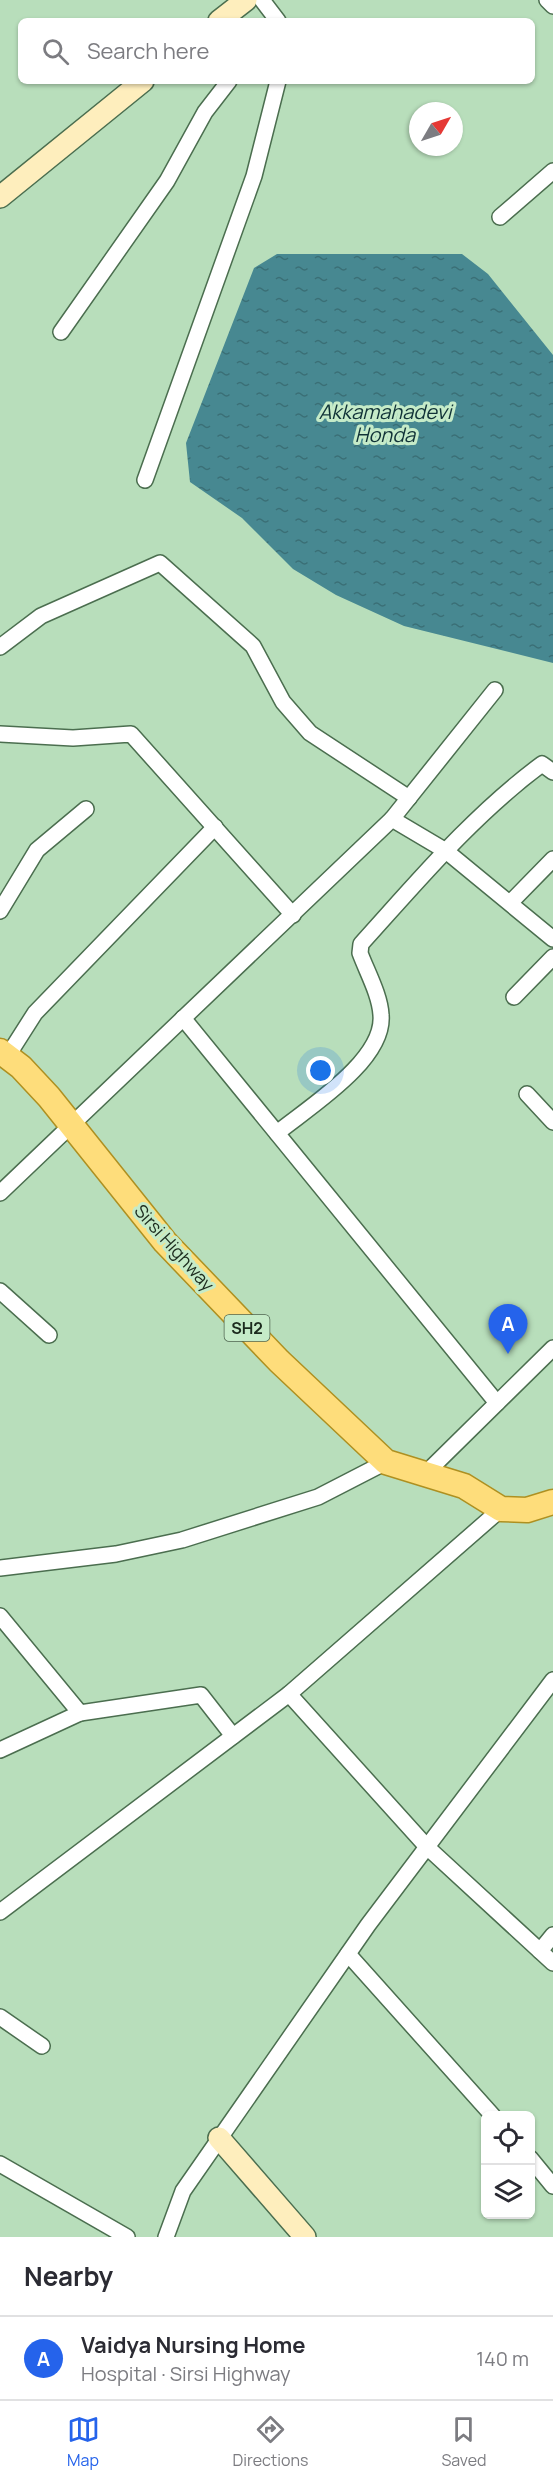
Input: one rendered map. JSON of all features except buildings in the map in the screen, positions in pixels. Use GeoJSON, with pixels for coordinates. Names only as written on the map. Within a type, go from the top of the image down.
{"type":"FeatureCollection","features":[{"type":"Feature","properties":{"kind":"main road","name":"Sirsi Highway"},"geometry":{"type":"LineString","coordinates":[[4,1054],[49,1097],[165,1242],[279,1361],[386,1462],[464,1486],[501,1509]]}},
{"type":"Feature","properties":{"kind":"main road"},"geometry":{"type":"LineString","coordinates":[[501,1509],[527,1510],[553,1502]]}},
{"type":"Feature","properties":{"kind":"street"},"geometry":{"type":"LineString","coordinates":[[223,18],[246,0]]}},
{"type":"Feature","properties":{"kind":"street"},"geometry":{"type":"LineString","coordinates":[[262,0],[275,18]]}},
{"type":"Feature","properties":{"kind":"street"},"geometry":{"type":"LineString","coordinates":[[547,0],[553,6]]}},
{"type":"Feature","properties":{"kind":"street"},"geometry":{"type":"LineString","coordinates":[[0,197],[139,84]]}},
{"type":"Feature","properties":{"kind":"street"},"geometry":{"type":"LineString","coordinates":[[61,332],[167,181],[205,112],[227,84]]}},
{"type":"Feature","properties":{"kind":"street"},"geometry":{"type":"LineString","coordinates":[[145,480],[254,176],[277,84]]}},
{"type":"Feature","properties":{"kind":"street"},"geometry":{"type":"LineString","coordinates":[[500,217],[553,171]]}},
{"type":"Feature","properties":{"kind":"street"},"geometry":{"type":"LineString","coordinates":[[0,647],[41,616],[160,563],[253,646],[283,702],[310,733],[409,798]]}},
{"type":"Feature","properties":{"kind":"street"},"geometry":{"type":"LineString","coordinates":[[0,1193],[392,819],[495,690]]}},
{"type":"Feature","properties":{"kind":"street"},"geometry":{"type":"LineString","coordinates":[[0,734],[73,738],[131,734],[293,915]]}},
{"type":"Feature","properties":{"kind":"street"},"geometry":{"type":"LineString","coordinates":[[277,1133],[363,1062],[380,1034],[381,1014],[360,953],[361,944],[474,821],[542,764],[553,772]]}},
{"type":"Feature","properties":{"kind":"street"},"geometry":{"type":"LineString","coordinates":[[0,911],[37,850],[86,809]]}},
{"type":"Feature","properties":{"kind":"street"},"geometry":{"type":"LineString","coordinates":[[392,819],[446,851],[511,902],[553,939]]}},
{"type":"Feature","properties":{"kind":"street"},"geometry":{"type":"LineString","coordinates":[[4,1054],[35,1013],[214,827]]}},
{"type":"Feature","properties":{"kind":"street"},"geometry":{"type":"LineString","coordinates":[[511,902],[553,859]]}},
{"type":"Feature","properties":{"kind":"street"},"geometry":{"type":"LineString","coordinates":[[514,997],[553,957]]}},
{"type":"Feature","properties":{"kind":"street"},"geometry":{"type":"LineString","coordinates":[[183,1018],[497,1403]]}},
{"type":"Feature","properties":{"kind":"street"},"geometry":{"type":"LineString","coordinates":[[527,1094],[553,1122]]}},
{"type":"Feature","properties":{"kind":"street"},"geometry":{"type":"LineString","coordinates":[[0,1291],[48,1335]]}},
{"type":"Feature","properties":{"kind":"street"},"geometry":{"type":"LineString","coordinates":[[424,1475],[553,1348]]}},
{"type":"Feature","properties":{"kind":"street"},"geometry":{"type":"LineString","coordinates":[[0,1568],[116,1554],[182,1540],[318,1497],[386,1462]]}},
{"type":"Feature","properties":{"kind":"street"},"geometry":{"type":"LineString","coordinates":[[0,1912],[289,1694],[501,1509]]}},
{"type":"Feature","properties":{"kind":"street"},"geometry":{"type":"LineString","coordinates":[[0,1616],[80,1713]]}},
{"type":"Feature","properties":{"kind":"street"},"geometry":{"type":"LineString","coordinates":[[166,2237],[183,2191],[219,2138],[348,1954],[553,1680]]}},
{"type":"Feature","properties":{"kind":"street"},"geometry":{"type":"LineString","coordinates":[[289,1694],[427,1847],[553,1963]]}},
{"type":"Feature","properties":{"kind":"street"},"geometry":{"type":"LineString","coordinates":[[0,1750],[80,1713],[201,1695],[233,1736]]}},
{"type":"Feature","properties":{"kind":"street"},"geometry":{"type":"LineString","coordinates":[[540,1951],[553,1935]]}},
{"type":"Feature","properties":{"kind":"street"},"geometry":{"type":"LineString","coordinates":[[348,1954],[489,2111]]}},
{"type":"Feature","properties":{"kind":"street"},"geometry":{"type":"LineString","coordinates":[[0,2017],[42,2046]]}},
{"type":"Feature","properties":{"kind":"street"},"geometry":{"type":"LineString","coordinates":[[219,2138],[305,2237]]}},
{"type":"Feature","properties":{"kind":"street"},"geometry":{"type":"LineString","coordinates":[[535,2163],[553,2186]]}},
{"type":"Feature","properties":{"kind":"street"},"geometry":{"type":"LineString","coordinates":[[0,2164],[127,2237]]}},
{"type":"Feature","properties":{"kind":"water","name":"Akkamahadevi Honda"},"geometry":{"type":"Polygon","coordinates":[[[277,254],[462,254],[488,274],[553,355],[553,663],[404,626],[336,595],[293,569],[242,518],[190,482],[186,443],[254,268],[277,254]]]}},
{"type":"Feature","properties":{"kind":"place","name":"Vaidya Nursing Home"},"geometry":{"type":"Point","coordinates":[508,1354]}}]}
